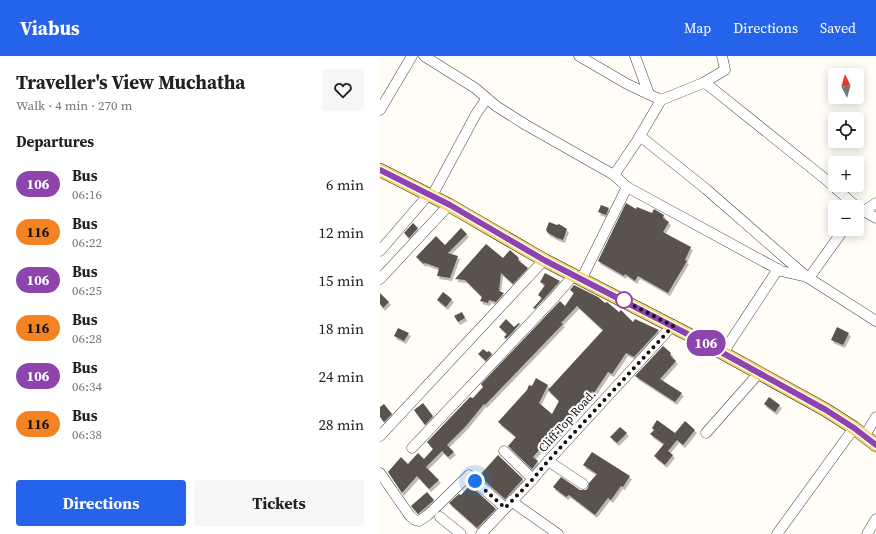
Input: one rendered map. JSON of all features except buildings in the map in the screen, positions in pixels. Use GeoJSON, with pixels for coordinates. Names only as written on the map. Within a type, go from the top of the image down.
{"type":"FeatureCollection","features":[{"type":"Feature","properties":{"kind":"main road"},"geometry":{"type":"LineString","coordinates":[[380,170],[450,205],[544,260],[578,276],[673,326],[826,410],[876,445]]}},
{"type":"Feature","properties":{"kind":"street"},"geometry":{"type":"LineString","coordinates":[[380,110],[412,56]]}},
{"type":"Feature","properties":{"kind":"street"},"geometry":{"type":"LineString","coordinates":[[424,56],[464,80],[480,91],[496,106],[526,125],[614,175],[627,187],[778,269],[808,278]]}},
{"type":"Feature","properties":{"kind":"street"},"geometry":{"type":"LineString","coordinates":[[579,56],[627,84],[661,100]]}},
{"type":"Feature","properties":{"kind":"street"},"geometry":{"type":"LineString","coordinates":[[635,56],[649,94]]}},
{"type":"Feature","properties":{"kind":"street"},"geometry":{"type":"LineString","coordinates":[[614,175],[640,136],[661,100],[703,83],[726,70],[722,56]]}},
{"type":"Feature","properties":{"kind":"street"},"geometry":{"type":"LineString","coordinates":[[703,83],[708,85],[812,168],[849,200]]}},
{"type":"Feature","properties":{"kind":"street"},"geometry":{"type":"LineString","coordinates":[[380,251],[431,195],[476,114],[487,98]]}},
{"type":"Feature","properties":{"kind":"street"},"geometry":{"type":"LineString","coordinates":[[640,136],[706,189],[808,278],[876,321]]}},
{"type":"Feature","properties":{"kind":"street"},"geometry":{"type":"LineString","coordinates":[[412,448],[553,299],[578,276],[627,187]]}},
{"type":"Feature","properties":{"kind":"street"},"geometry":{"type":"LineString","coordinates":[[864,208],[876,202]]}},
{"type":"Feature","properties":{"kind":"street"},"geometry":{"type":"LineString","coordinates":[[380,279],[450,205]]}},
{"type":"Feature","properties":{"kind":"street"},"geometry":{"type":"LineString","coordinates":[[864,212],[876,218]]}},
{"type":"Feature","properties":{"kind":"street"},"geometry":{"type":"LineString","coordinates":[[808,278],[839,236]]}},
{"type":"Feature","properties":{"kind":"street"},"geometry":{"type":"LineString","coordinates":[[380,436],[544,260]]}},
{"type":"Feature","properties":{"kind":"street"},"geometry":{"type":"LineString","coordinates":[[724,354],[728,345],[778,269]]}},
{"type":"Feature","properties":{"kind":"street","name":"Cliff Top Road."},"geometry":{"type":"LineString","coordinates":[[481,534],[673,326]]}},
{"type":"Feature","properties":{"kind":"street"},"geometry":{"type":"LineString","coordinates":[[706,432],[759,373]]}},
{"type":"Feature","properties":{"kind":"street"},"geometry":{"type":"LineString","coordinates":[[777,534],[859,432],[876,419]]}},
{"type":"Feature","properties":{"kind":"street"},"geometry":{"type":"LineString","coordinates":[[504,451],[533,479]]}},
{"type":"Feature","properties":{"kind":"street"},"geometry":{"type":"LineString","coordinates":[[548,461],[583,484]]}},
{"type":"Feature","properties":{"kind":"street"},"geometry":{"type":"LineString","coordinates":[[380,473],[410,516],[415,520],[419,521],[428,515],[472,478],[508,504],[558,534]]}},
{"type":"Feature","properties":{"kind":"street"},"geometry":{"type":"LineString","coordinates":[[440,517],[461,534]]}},
{"type":"Feature","properties":{"kind":"street"},"geometry":{"type":"LineString","coordinates":[[867,534],[876,519]]}},
{"type":"Feature","properties":{"kind":"bus line","name":"106"},"geometry":{"type":"LineString","coordinates":[[380,170],[450,205],[544,260],[582,278],[701,341],[826,410],[854,428],[876,445]]}},
{"type":"Feature","properties":{"kind":"route"},"geometry":{"type":"LineString","coordinates":[[475,481],[505,508],[673,326],[621,299],[624,300]]}}]}
